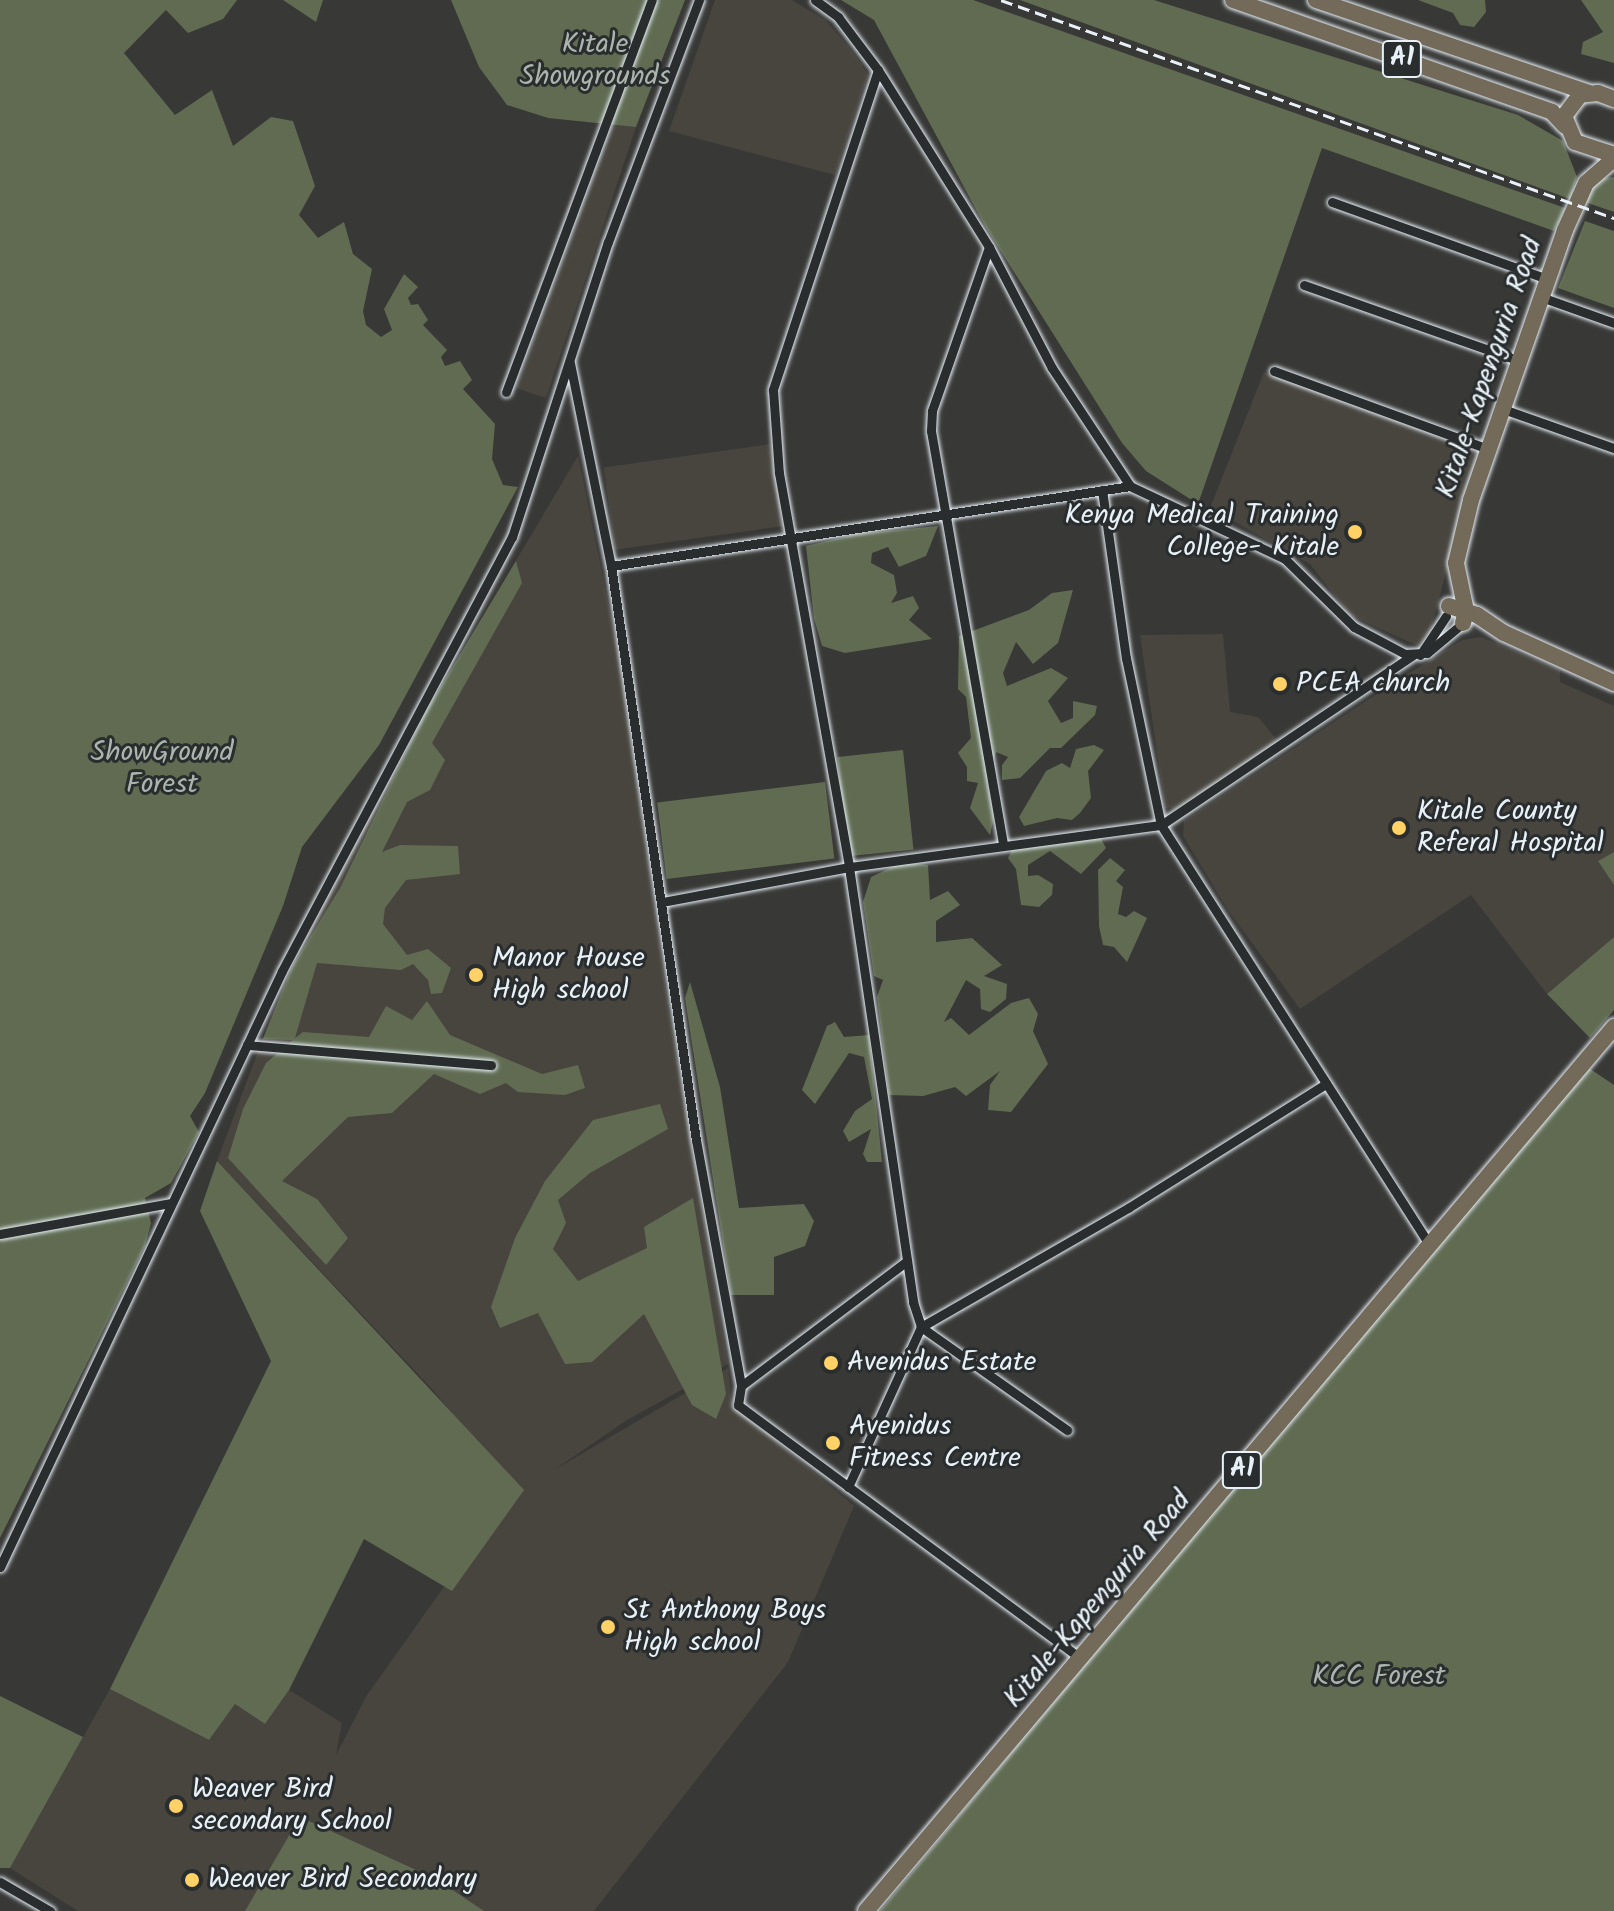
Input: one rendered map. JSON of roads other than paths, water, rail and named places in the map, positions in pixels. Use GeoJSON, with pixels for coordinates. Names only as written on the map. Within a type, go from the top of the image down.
{"type":"FeatureCollection","features":[{"type":"Feature","properties":{"kind":"highway","name":"A1"},"geometry":{"type":"LineString","coordinates":[[1233,0],[1552,112],[1575,142],[1586,183]]}},
{"type":"Feature","properties":{"kind":"highway","name":"A1"},"geometry":{"type":"LineString","coordinates":[[1316,0],[1614,99]]}},
{"type":"Feature","properties":{"kind":"highway"},"geometry":{"type":"LineString","coordinates":[[1565,126],[1567,108],[1589,93]]}},
{"type":"Feature","properties":{"kind":"highway"},"geometry":{"type":"LineString","coordinates":[[1575,142],[1614,157]]}},
{"type":"Feature","properties":{"kind":"highway","name":"Kitale-Kapenguria Road"},"geometry":{"type":"LineString","coordinates":[[1447,611],[1488,449],[1547,279],[1586,183],[1614,157]]}},
{"type":"Feature","properties":{"kind":"highway","name":"Kitale-Kapenguria Road"},"geometry":{"type":"LineString","coordinates":[[1456,573],[1464,617]]}},
{"type":"Feature","properties":{"kind":"highway"},"geometry":{"type":"LineString","coordinates":[[1447,611],[1614,683]]}},
{"type":"Feature","properties":{"kind":"highway","name":"Kitale-Kapenguria Road"},"geometry":{"type":"LineString","coordinates":[[866,1911],[1614,1027]]}},
{"type":"Feature","properties":{"kind":"street"},"geometry":{"type":"LineString","coordinates":[[506,392],[652,0]]}},
{"type":"Feature","properties":{"kind":"street"},"geometry":{"type":"LineString","coordinates":[[0,1567],[247,1045],[402,736],[512,537],[617,215],[699,0]]}},
{"type":"Feature","properties":{"kind":"street"},"geometry":{"type":"LineString","coordinates":[[815,0],[838,17],[878,70],[989,247],[1052,368],[1130,486],[1285,559],[1354,627],[1417,655]]}},
{"type":"Feature","properties":{"kind":"street"},"geometry":{"type":"LineString","coordinates":[[878,70],[773,390],[774,432],[849,867],[907,1261],[921,1327],[1067,1430]]}},
{"type":"Feature","properties":{"kind":"street"},"geometry":{"type":"LineString","coordinates":[[1332,202],[1547,279]]}},
{"type":"Feature","properties":{"kind":"street"},"geometry":{"type":"LineString","coordinates":[[989,247],[932,411],[1003,843]]}},
{"type":"Feature","properties":{"kind":"street"},"geometry":{"type":"LineString","coordinates":[[1304,285],[1520,361]]}},
{"type":"Feature","properties":{"kind":"street"},"geometry":{"type":"LineString","coordinates":[[1541,297],[1614,323]]}},
{"type":"Feature","properties":{"kind":"street"},"geometry":{"type":"LineString","coordinates":[[569,362],[611,566],[696,1140],[741,1386],[738,1405],[743,1412],[1080,1658]]}},
{"type":"Feature","properties":{"kind":"street"},"geometry":{"type":"LineString","coordinates":[[1274,371],[1488,449]]}},
{"type":"Feature","properties":{"kind":"street"},"geometry":{"type":"LineString","coordinates":[[1503,409],[1614,448]]}},
{"type":"Feature","properties":{"kind":"street"},"geometry":{"type":"LineString","coordinates":[[611,566],[1130,486]]}},
{"type":"Feature","properties":{"kind":"street"},"geometry":{"type":"LineString","coordinates":[[1102,490],[1126,658],[1161,825],[1430,1246]]}},
{"type":"Feature","properties":{"kind":"street"},"geometry":{"type":"LineString","coordinates":[[1417,655],[1447,611]]}},
{"type":"Feature","properties":{"kind":"street"},"geometry":{"type":"LineString","coordinates":[[662,902],[849,867],[1003,843],[1161,825],[1417,655],[1464,617]]}},
{"type":"Feature","properties":{"kind":"street"},"geometry":{"type":"LineString","coordinates":[[247,1045],[491,1065]]}},
{"type":"Feature","properties":{"kind":"street"},"geometry":{"type":"LineString","coordinates":[[848,1487],[921,1327],[1128,1208],[1326,1084]]}},
{"type":"Feature","properties":{"kind":"street"},"geometry":{"type":"LineString","coordinates":[[0,1234],[23,1226],[171,1203]]}},
{"type":"Feature","properties":{"kind":"street"},"geometry":{"type":"LineString","coordinates":[[741,1386],[907,1261]]}},
{"type":"Feature","properties":{"kind":"street"},"geometry":{"type":"LineString","coordinates":[[0,1882],[50,1911]]}},
{"type":"Feature","properties":{"kind":"railway"},"geometry":{"type":"LineString","coordinates":[[1001,0],[1614,218]]}},
{"type":"Feature","properties":{"kind":"place","name":"Kenya Medical Training College- Kitale"},"geometry":{"type":"Point","coordinates":[1355,532]}},
{"type":"Feature","properties":{"kind":"place","name":"PCEA church"},"geometry":{"type":"Point","coordinates":[1280,684]}},
{"type":"Feature","properties":{"kind":"place","name":"Kitale County Referal Hospital"},"geometry":{"type":"Point","coordinates":[1399,828]}},
{"type":"Feature","properties":{"kind":"place","name":"Manor House High school"},"geometry":{"type":"Point","coordinates":[476,975]}},
{"type":"Feature","properties":{"kind":"place","name":"Avenidus Estate"},"geometry":{"type":"Point","coordinates":[831,1363]}},
{"type":"Feature","properties":{"kind":"place","name":"Avenidus Fitness Centre"},"geometry":{"type":"Point","coordinates":[833,1443]}},
{"type":"Feature","properties":{"kind":"place","name":"St Anthony Boys High school"},"geometry":{"type":"Point","coordinates":[608,1627]}},
{"type":"Feature","properties":{"kind":"place","name":"Weaver Bird secondary School"},"geometry":{"type":"Point","coordinates":[176,1806]}},
{"type":"Feature","properties":{"kind":"place","name":"Weaver Bird Secondary"},"geometry":{"type":"Point","coordinates":[192,1880]}},
{"type":"Feature","properties":{"kind":"park label","name":"Kitale Showgrounds"},"geometry":{"type":"Point","coordinates":[595,61]}},
{"type":"Feature","properties":{"kind":"park label","name":"ShowGround Forest"},"geometry":{"type":"Point","coordinates":[162,769]}},
{"type":"Feature","properties":{"kind":"park label","name":"KCC Forest"},"geometry":{"type":"Point","coordinates":[1379,1677]}}]}
